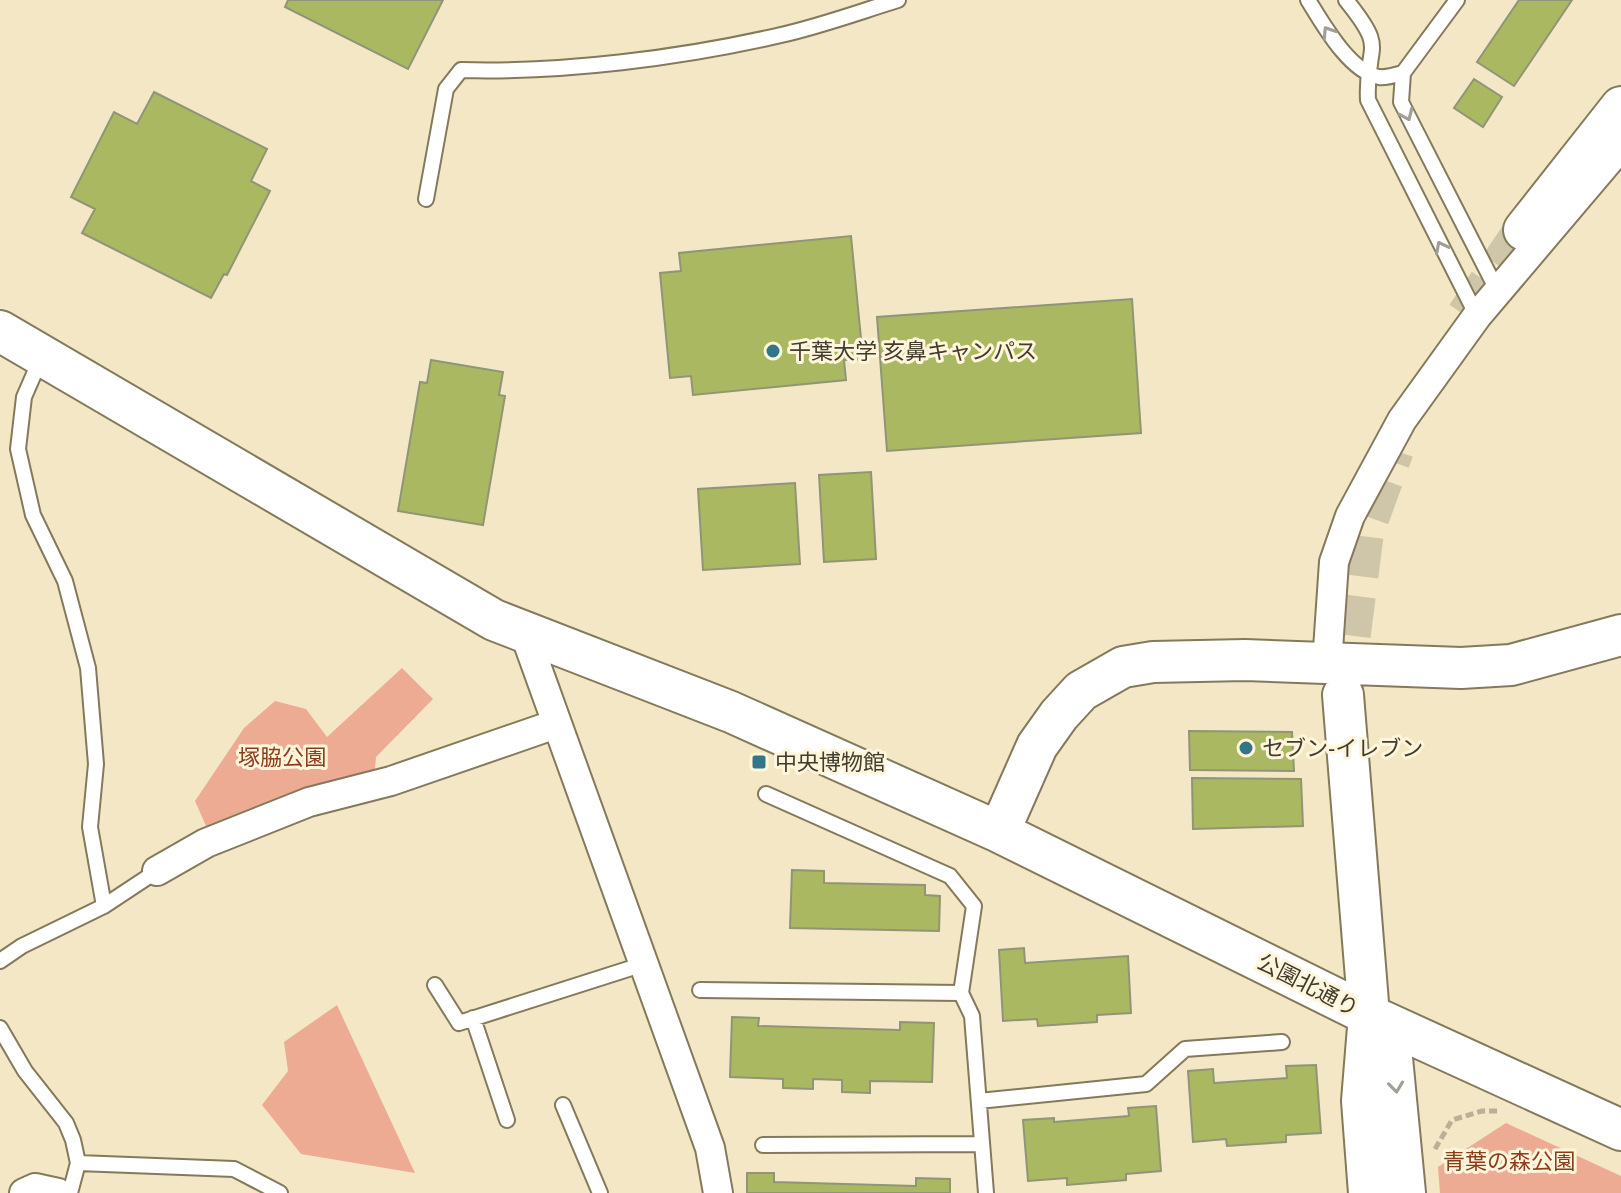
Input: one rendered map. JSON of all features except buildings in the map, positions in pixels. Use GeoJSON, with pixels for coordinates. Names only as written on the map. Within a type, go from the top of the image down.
{"type":"FeatureCollection","features":[{"type":"Feature","properties":{"kind":"street"},"geometry":{"type":"LineString","coordinates":[[1524,230],[1621,107]]}},
{"type":"Feature","properties":{"kind":"street"},"geometry":{"type":"LineString","coordinates":[[1369,1193],[1362,1101],[1369,1015],[1335,680],[1334,562],[1350,516],[1418,394],[1477,316],[1621,146]]}},
{"type":"Feature","properties":{"kind":"street","name":"公園北通り"},"geometry":{"type":"LineString","coordinates":[[0,331],[494,620],[731,712],[999,832],[1369,1015],[1621,1130]]}},
{"type":"Feature","properties":{"kind":"street"},"geometry":{"type":"LineString","coordinates":[[523,629],[710,1148],[718,1193]]}},
{"type":"Feature","properties":{"kind":"street"},"geometry":{"type":"LineString","coordinates":[[999,832],[1037,746],[1081,691],[1123,667],[1153,662],[1245,660],[1335,680],[1511,665],[1621,635]]}},
{"type":"Feature","properties":{"kind":"street"},"geometry":{"type":"LineString","coordinates":[[157,871],[206,843],[309,802],[391,781],[556,724]]}},
{"type":"Feature","properties":{"kind":"street"},"geometry":{"type":"LineString","coordinates":[[1369,1015],[1392,1058],[1405,1193]]}},
{"type":"Feature","properties":{"kind":"street"},"geometry":{"type":"LineString","coordinates":[[24,1193],[35,1188],[58,1193]]}},
{"type":"Feature","properties":{"kind":"lane"},"geometry":{"type":"LineString","coordinates":[[426,199],[446,89],[461,70],[531,72],[717,48],[785,34],[898,0]]}},
{"type":"Feature","properties":{"kind":"lane"},"geometry":{"type":"LineString","coordinates":[[1308,0],[1337,45],[1367,72],[1381,78],[1403,73]]}},
{"type":"Feature","properties":{"kind":"lane"},"geometry":{"type":"LineString","coordinates":[[1346,0],[1374,39],[1375,47],[1367,72],[1368,100],[1477,316]]}},
{"type":"Feature","properties":{"kind":"lane"},"geometry":{"type":"LineString","coordinates":[[1457,0],[1403,73],[1401,102],[1498,292]]}},
{"type":"Feature","properties":{"kind":"lane"},"geometry":{"type":"LineString","coordinates":[[41,357],[24,397],[18,449],[33,515],[65,581],[88,668],[96,764],[90,827],[104,906]]}},
{"type":"Feature","properties":{"kind":"lane"},"geometry":{"type":"LineString","coordinates":[[766,794],[950,876],[974,906],[961,993],[972,1016],[986,1193]]}},
{"type":"Feature","properties":{"kind":"lane"},"geometry":{"type":"LineString","coordinates":[[0,961],[22,946],[104,906],[157,871]]}},
{"type":"Feature","properties":{"kind":"lane"},"geometry":{"type":"LineString","coordinates":[[435,985],[459,1023],[644,964]]}},
{"type":"Feature","properties":{"kind":"lane"},"geometry":{"type":"LineString","coordinates":[[700,990],[961,993]]}},
{"type":"Feature","properties":{"kind":"lane"},"geometry":{"type":"LineString","coordinates":[[473,1018],[507,1120]]}},
{"type":"Feature","properties":{"kind":"lane"},"geometry":{"type":"LineString","coordinates":[[0,1028],[25,1071],[66,1123],[78,1163],[70,1193]]}},
{"type":"Feature","properties":{"kind":"lane"},"geometry":{"type":"LineString","coordinates":[[979,1101],[1146,1084],[1185,1049],[1282,1042]]}},
{"type":"Feature","properties":{"kind":"lane"},"geometry":{"type":"LineString","coordinates":[[563,1105],[600,1193]]}},
{"type":"Feature","properties":{"kind":"lane"},"geometry":{"type":"LineString","coordinates":[[763,1145],[982,1144]]}},
{"type":"Feature","properties":{"kind":"lane"},"geometry":{"type":"LineString","coordinates":[[78,1163],[234,1169],[280,1193]]}},
{"type":"Feature","properties":{"kind":"path"},"geometry":{"type":"LineString","coordinates":[[1432,1160],[1436,1145],[1452,1120],[1482,1111],[1512,1111]]}},
{"type":"Feature","properties":{"kind":"green space","name":"塚脇公園"},"geometry":{"type":"Polygon","coordinates":[[[402,668],[433,699],[376,757],[374,779],[211,837],[195,801],[244,728],[275,701],[306,709],[327,737],[402,668]]]}},
{"type":"Feature","properties":{"kind":"green space"},"geometry":{"type":"Polygon","coordinates":[[[337,1005],[415,1173],[301,1154],[262,1105],[288,1071],[284,1042],[337,1005]]]}},
{"type":"Feature","properties":{"kind":"green space","name":"青葉の森公園"},"geometry":{"type":"Polygon","coordinates":[[[1506,1123],[1621,1176],[1621,1193],[1440,1193],[1438,1167],[1506,1123]]]}},
{"type":"Feature","properties":{"kind":"tunnel"},"geometry":{"type":"LineString","coordinates":[[1466,316],[1524,230]]}},
{"type":"Feature","properties":{"kind":"tunnel"},"geometry":{"type":"LineString","coordinates":[[1343,695],[1364,532],[1394,450]]}},
{"type":"Feature","properties":{"kind":"place","name":"千葉大学 亥鼻キャンパス"},"geometry":{"type":"Point","coordinates":[773,351]}},
{"type":"Feature","properties":{"kind":"place","name":"セブン-イレブン"},"geometry":{"type":"Point","coordinates":[1246,748]}},
{"type":"Feature","properties":{"kind":"place","name":"中央博物館"},"geometry":{"type":"Point","coordinates":[759,762]}}]}
